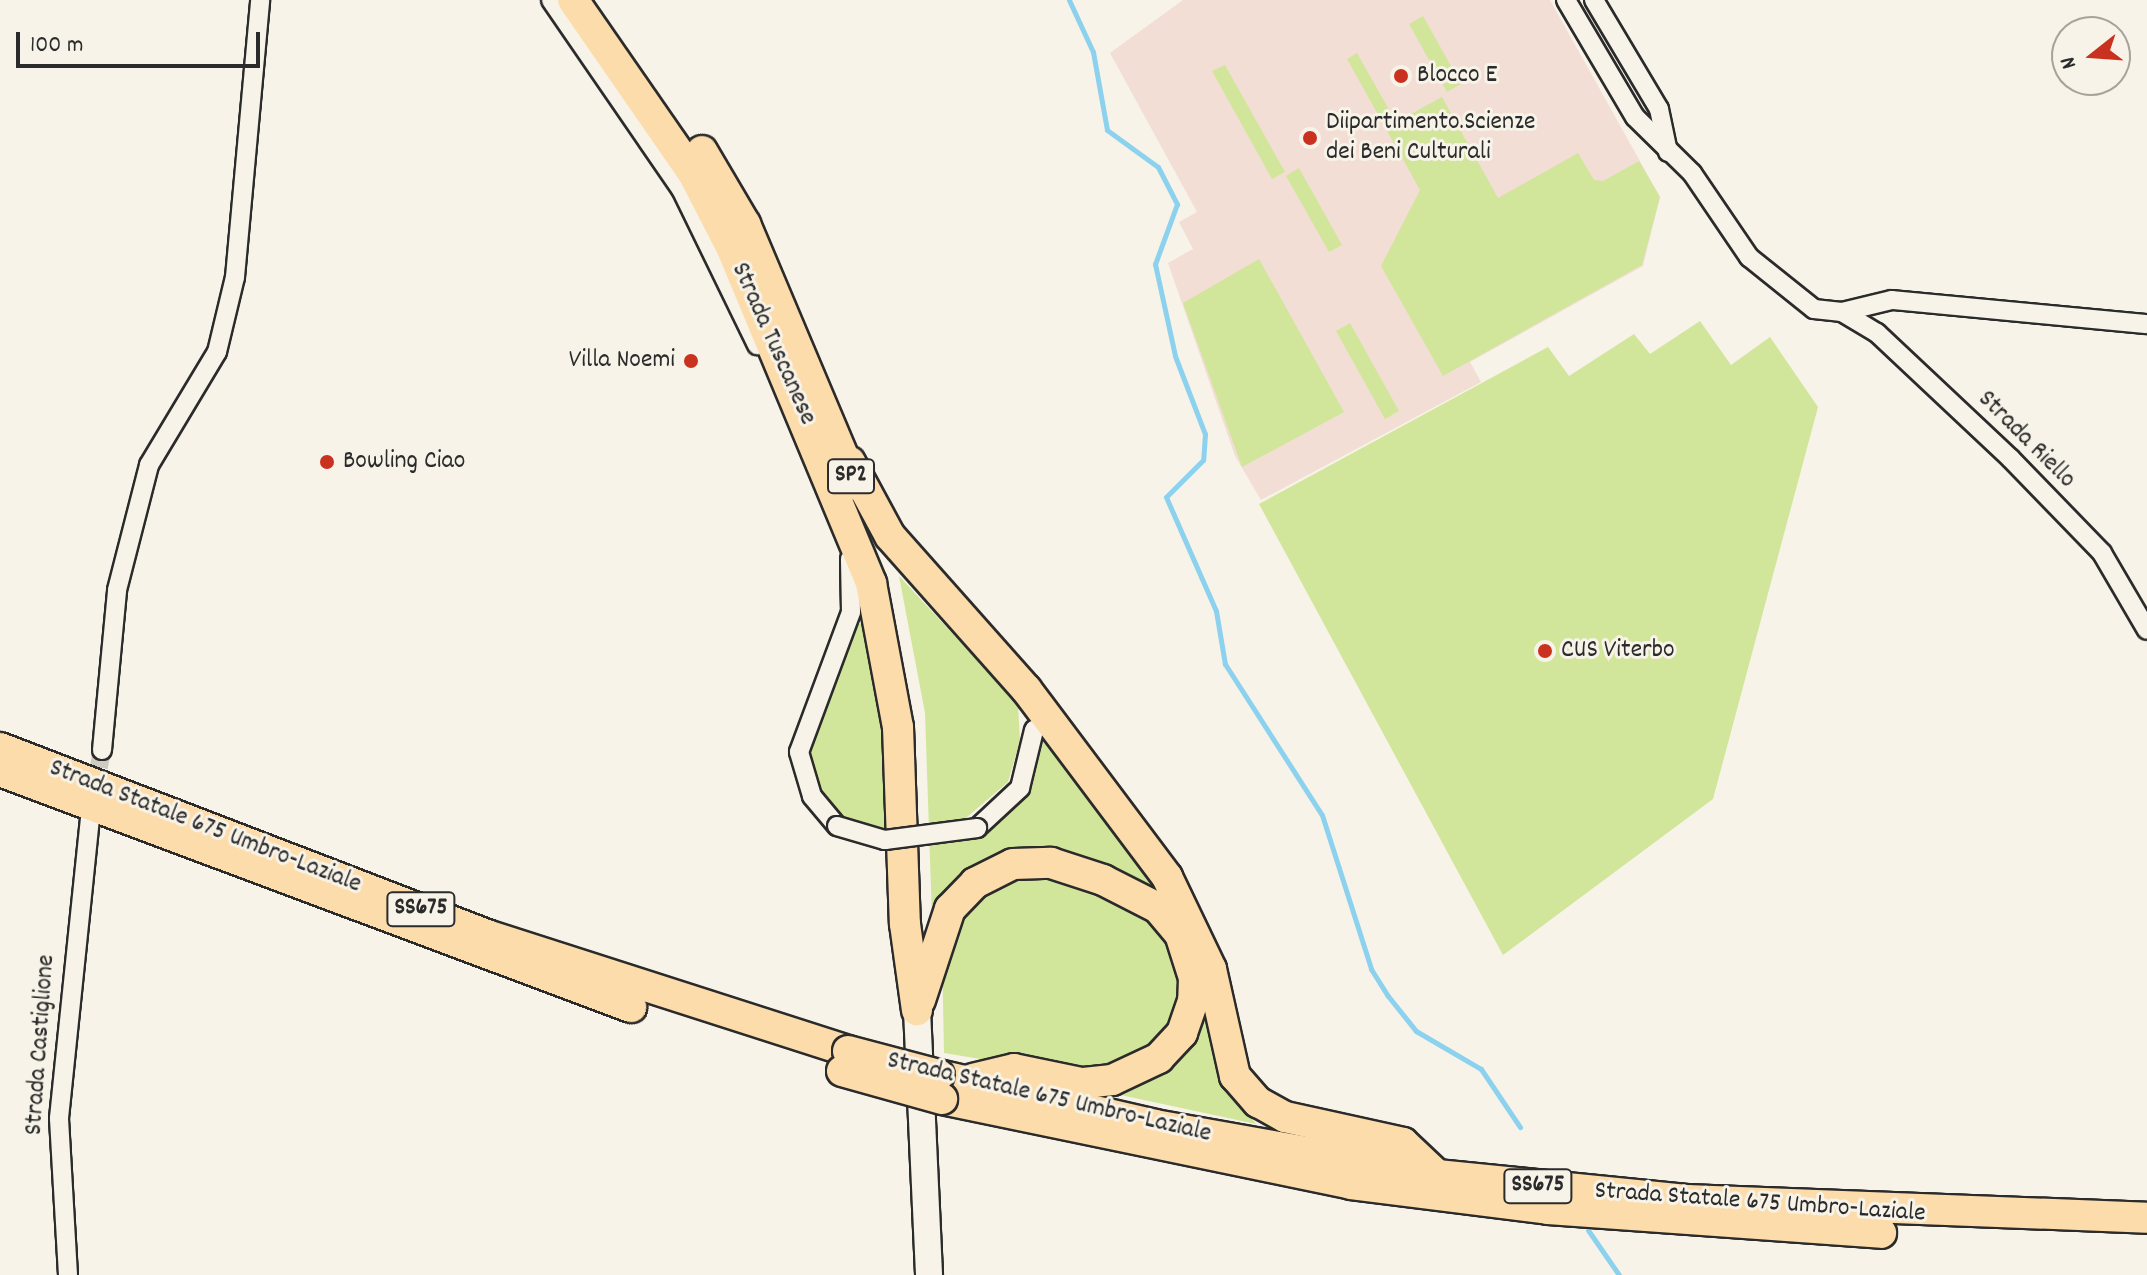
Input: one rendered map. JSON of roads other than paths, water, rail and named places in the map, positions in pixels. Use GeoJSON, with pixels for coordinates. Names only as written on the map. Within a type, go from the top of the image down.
{"type":"FeatureCollection","features":[{"type":"Feature","properties":{"kind":"highway","name":"Strada Tuscanese"},"geometry":{"type":"LineString","coordinates":[[573,0],[694,175],[732,249],[841,498],[891,673],[905,924],[917,1010]]}},
{"type":"Feature","properties":{"kind":"highway","name":"Strada Tuscanese"},"geometry":{"type":"LineString","coordinates":[[595,0],[745,224],[843,452],[886,575],[914,691],[924,909],[917,1010]]}},
{"type":"Feature","properties":{"kind":"highway"},"geometry":{"type":"LineString","coordinates":[[843,452],[890,536],[1026,689],[1123,810],[1197,930],[1235,1076],[1258,1102],[1285,1117],[1403,1143],[1437,1175]]}},
{"type":"Feature","properties":{"kind":"highway"},"geometry":{"type":"LineString","coordinates":[[853,566],[891,673]]}},
{"type":"Feature","properties":{"kind":"highway"},"geometry":{"type":"LineString","coordinates":[[1026,689],[1034,730]]}},
{"type":"Feature","properties":{"kind":"highway","name":"Strada Statale 675 Umbro-Laziale"},"geometry":{"type":"LineString","coordinates":[[0,748],[487,935],[845,1061]]}},
{"type":"Feature","properties":{"kind":"highway","name":"Strada Statale 675 Umbro-Laziale"},"geometry":{"type":"LineString","coordinates":[[0,771],[477,954],[845,1061],[1336,1181],[1548,1209],[1940,1236],[2147,1239]]}},
{"type":"Feature","properties":{"kind":"highway"},"geometry":{"type":"LineString","coordinates":[[917,1010],[950,909],[975,883],[1013,864],[1051,863],[1103,880],[1158,908],[1180,934],[1194,978],[1193,1001],[1182,1033],[1159,1058],[1112,1080],[1081,1083],[1014,1069],[949,1085]]}},
{"type":"Feature","properties":{"kind":"highway","name":"Strada Statale 675 Umbro-Laziale"},"geometry":{"type":"LineString","coordinates":[[949,1085],[1292,1153],[1437,1175],[1703,1201],[2147,1218]]}},
{"type":"Feature","properties":{"kind":"main road","name":"Strada Tuscanese"},"geometry":{"type":"LineString","coordinates":[[917,1010],[929,1275]]}},
{"type":"Feature","properties":{"kind":"street"},"geometry":{"type":"LineString","coordinates":[[102,750],[117,590],[149,465],[217,352],[235,277],[260,0]]}},
{"type":"Feature","properties":{"kind":"street","name":"Strada Tuscanese"},"geometry":{"type":"LineString","coordinates":[[551,0],[664,162],[709,241],[853,566]]}},
{"type":"Feature","properties":{"kind":"street","name":"Strada Riello"},"geometry":{"type":"LineString","coordinates":[[1566,0],[1635,117],[1669,155],[1692,173],[1749,257],[1814,309],[1840,312],[1877,333],[2092,543],[2147,630]]}},
{"type":"Feature","properties":{"kind":"street"},"geometry":{"type":"LineString","coordinates":[[1594,0],[1659,109],[1669,155]]}},
{"type":"Feature","properties":{"kind":"street"},"geometry":{"type":"LineString","coordinates":[[1840,312],[1892,300],[2147,324]]}},
{"type":"Feature","properties":{"kind":"street"},"geometry":{"type":"LineString","coordinates":[[853,566],[851,612],[799,752],[812,796],[837,826],[885,840],[977,828],[1020,788],[1034,730]]}},
{"type":"Feature","properties":{"kind":"street","name":"Strada Castiglione"},"geometry":{"type":"LineString","coordinates":[[68,1275],[59,1118],[90,820]]}},
{"type":"Feature","properties":{"kind":"waterway"},"geometry":{"type":"LineString","coordinates":[[1069,0],[1093,52],[1107,130],[1158,167],[1177,204],[1155,264],[1175,356],[1205,434],[1203,460],[1166,497],[1216,611],[1225,664],[1322,815],[1371,969],[1388,996],[1416,1031],[1481,1069],[1520,1127]]}},
{"type":"Feature","properties":{"kind":"waterway"},"geometry":{"type":"LineString","coordinates":[[1588,1230],[1619,1275]]}},
{"type":"Feature","properties":{"kind":"tunnel"},"geometry":{"type":"LineString","coordinates":[[94,794],[102,750]]}},
{"type":"Feature","properties":{"kind":"place","name":"Blocco E"},"geometry":{"type":"Point","coordinates":[1401,76]}},
{"type":"Feature","properties":{"kind":"place","name":"Diipartimento.Scienze dei Beni Culturali"},"geometry":{"type":"Point","coordinates":[1310,138]}},
{"type":"Feature","properties":{"kind":"place","name":"Villa Noemi"},"geometry":{"type":"Point","coordinates":[691,361]}},
{"type":"Feature","properties":{"kind":"place","name":"Bowling Ciao"},"geometry":{"type":"Point","coordinates":[327,462]}},
{"type":"Feature","properties":{"kind":"place","name":"CUS Viterbo"},"geometry":{"type":"Point","coordinates":[1545,651]}}]}
